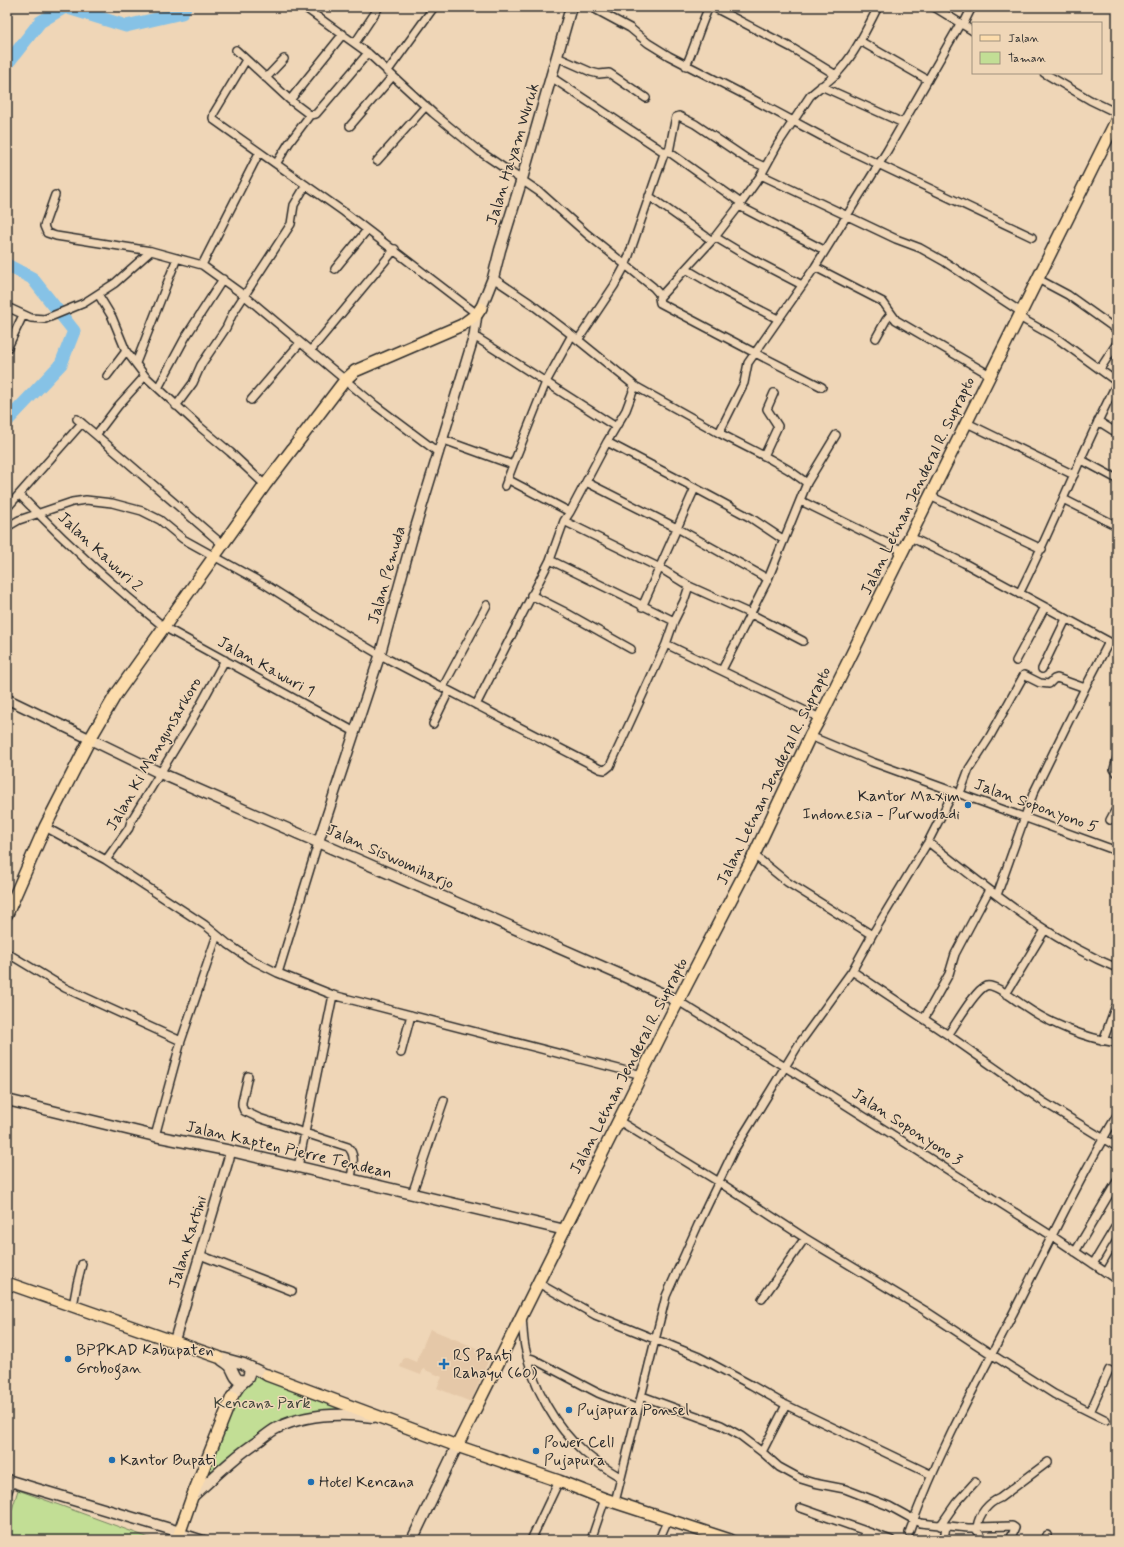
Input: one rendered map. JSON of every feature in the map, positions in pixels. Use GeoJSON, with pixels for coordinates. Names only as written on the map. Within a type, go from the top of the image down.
{"type":"FeatureCollection","features":[{"type":"Feature","properties":{"kind":"main road","name":"Jalan Hayam Wuruk"},"geometry":{"type":"LineString","coordinates":[[479,311],[493,278],[503,237],[522,180],[571,7]]}},
{"type":"Feature","properties":{"kind":"main road","name":"Jalan Letnan Jenderal R. Suprapto"},"geometry":{"type":"LineString","coordinates":[[457,1446],[678,1001],[754,855],[810,736],[1020,314],[1114,133],[1117,119]]}},
{"type":"Feature","properties":{"kind":"main road"},"geometry":{"type":"LineString","coordinates":[[7,914],[45,827],[90,739],[116,696],[222,544],[345,380],[355,372],[377,361],[462,325],[479,311]]}},
{"type":"Feature","properties":{"kind":"main road","name":"Jalan Siswomiharjo"},"geometry":{"type":"LineString","coordinates":[[90,739],[160,773],[678,1001]]}},
{"type":"Feature","properties":{"kind":"main road","name":"Jalan Kapten Pierre Tendean"},"geometry":{"type":"LineString","coordinates":[[7,1100],[156,1136],[231,1151],[565,1230]]}},
{"type":"Feature","properties":{"kind":"main road"},"geometry":{"type":"LineString","coordinates":[[7,1283],[218,1357],[245,1364],[266,1374],[457,1446],[610,1500],[730,1540]]}},
{"type":"Feature","properties":{"kind":"main road"},"geometry":{"type":"LineString","coordinates":[[218,1357],[231,1367],[234,1387],[232,1397]]}},
{"type":"Feature","properties":{"kind":"main road"},"geometry":{"type":"LineString","coordinates":[[233,1374],[236,1365],[245,1364]]}},
{"type":"Feature","properties":{"kind":"main road"},"geometry":{"type":"LineString","coordinates":[[245,1364],[250,1372],[247,1379]]}},
{"type":"Feature","properties":{"kind":"main road"},"geometry":{"type":"LineString","coordinates":[[233,1374],[237,1379],[247,1379]]}},
{"type":"Feature","properties":{"kind":"main road"},"geometry":{"type":"LineString","coordinates":[[9,1480],[179,1536],[192,1497],[232,1397],[237,1388],[247,1379],[253,1375],[266,1374]]}},
{"type":"Feature","properties":{"kind":"main road"},"geometry":{"type":"LineString","coordinates":[[192,1497],[225,1466],[277,1428],[302,1419],[333,1414],[387,1419]]}},
{"type":"Feature","properties":{"kind":"main road"},"geometry":{"type":"LineString","coordinates":[[412,1540],[457,1446]]}},
{"type":"Feature","properties":{"kind":"street"},"geometry":{"type":"LineString","coordinates":[[304,7],[368,53],[426,106],[479,151],[541,193],[587,234],[653,287],[661,296]]}},
{"type":"Feature","properties":{"kind":"street"},"geometry":{"type":"LineString","coordinates":[[355,43],[380,7]]}},
{"type":"Feature","properties":{"kind":"street"},"geometry":{"type":"LineString","coordinates":[[350,126],[390,74],[434,7]]}},
{"type":"Feature","properties":{"kind":"street"},"geometry":{"type":"LineString","coordinates":[[591,7],[630,28],[648,43],[686,66],[741,93],[838,145],[1032,237]]}},
{"type":"Feature","properties":{"kind":"street"},"geometry":{"type":"LineString","coordinates":[[686,66],[709,7]]}},
{"type":"Feature","properties":{"kind":"street"},"geometry":{"type":"LineString","coordinates":[[713,7],[792,48],[836,75]]}},
{"type":"Feature","properties":{"kind":"street"},"geometry":{"type":"LineString","coordinates":[[822,387],[660,303],[659,298],[713,239],[740,205],[761,175],[793,121],[810,96],[836,75],[845,65],[878,7]]}},
{"type":"Feature","properties":{"kind":"street"},"geometry":{"type":"LineString","coordinates":[[934,7],[972,30]]}},
{"type":"Feature","properties":{"kind":"street"},"geometry":{"type":"LineString","coordinates":[[719,433],[744,383],[748,363],[815,267],[824,250],[892,144],[972,7]]}},
{"type":"Feature","properties":{"kind":"street"},"geometry":{"type":"LineString","coordinates":[[290,100],[343,34]]}},
{"type":"Feature","properties":{"kind":"street"},"geometry":{"type":"LineString","coordinates":[[860,41],[928,80]]}},
{"type":"Feature","properties":{"kind":"street"},"geometry":{"type":"LineString","coordinates":[[236,50],[290,100],[310,115]]}},
{"type":"Feature","properties":{"kind":"street"},"geometry":{"type":"LineString","coordinates":[[276,164],[289,143],[310,115],[316,114],[368,53]]}},
{"type":"Feature","properties":{"kind":"street"},"geometry":{"type":"LineString","coordinates":[[557,57],[591,72],[599,74],[609,73],[646,98]]}},
{"type":"Feature","properties":{"kind":"street"},"geometry":{"type":"LineString","coordinates":[[266,78],[284,59]]}},
{"type":"Feature","properties":{"kind":"street"},"geometry":{"type":"LineString","coordinates":[[246,60],[214,113],[214,120],[259,153],[306,184],[479,311]]}},
{"type":"Feature","properties":{"kind":"street"},"geometry":{"type":"LineString","coordinates":[[1046,74],[1090,100],[1117,112]]}},
{"type":"Feature","properties":{"kind":"street"},"geometry":{"type":"LineString","coordinates":[[551,77],[666,152],[740,205],[824,250]]}},
{"type":"Feature","properties":{"kind":"street"},"geometry":{"type":"LineString","coordinates":[[821,86],[903,123]]}},
{"type":"Feature","properties":{"kind":"street"},"geometry":{"type":"LineString","coordinates":[[377,161],[426,106]]}},
{"type":"Feature","properties":{"kind":"street"},"geometry":{"type":"LineString","coordinates":[[570,512],[506,482],[546,382],[575,337],[614,286],[626,264],[666,152],[674,121],[679,116],[695,124],[747,158],[765,167]]}},
{"type":"Feature","properties":{"kind":"street"},"geometry":{"type":"LineString","coordinates":[[202,265],[259,153]]}},
{"type":"Feature","properties":{"kind":"street"},"geometry":{"type":"LineString","coordinates":[[761,175],[945,262],[1058,339],[1117,383],[1080,459],[1042,549],[1019,594]]}},
{"type":"Feature","properties":{"kind":"street"},"geometry":{"type":"LineString","coordinates":[[176,406],[193,383],[201,365],[291,224],[294,205],[306,184]]}},
{"type":"Feature","properties":{"kind":"street"},"geometry":{"type":"LineString","coordinates":[[55,195],[44,226],[45,230],[51,235],[151,251],[202,265],[245,296],[375,405],[439,453]]}},
{"type":"Feature","properties":{"kind":"street"},"geometry":{"type":"LineString","coordinates":[[650,196],[713,239],[802,285]]}},
{"type":"Feature","properties":{"kind":"street"},"geometry":{"type":"LineString","coordinates":[[335,269],[367,230]]}},
{"type":"Feature","properties":{"kind":"street"},"geometry":{"type":"LineString","coordinates":[[311,350],[395,250]]}},
{"type":"Feature","properties":{"kind":"street"},"geometry":{"type":"LineString","coordinates":[[7,307],[31,318],[45,319],[84,303],[125,275],[151,251]]}},
{"type":"Feature","properties":{"kind":"street"},"geometry":{"type":"LineString","coordinates":[[136,363],[177,258]]}},
{"type":"Feature","properties":{"kind":"street"},"geometry":{"type":"LineString","coordinates":[[815,267],[883,302],[896,320],[990,375]]}},
{"type":"Feature","properties":{"kind":"street"},"geometry":{"type":"LineString","coordinates":[[686,269],[725,292],[778,319]]}},
{"type":"Feature","properties":{"kind":"street"},"geometry":{"type":"LineString","coordinates":[[493,278],[530,303],[575,337],[634,386],[789,470],[807,483]]}},
{"type":"Feature","properties":{"kind":"street"},"geometry":{"type":"LineString","coordinates":[[158,388],[185,338],[222,279]]}},
{"type":"Feature","properties":{"kind":"street"},"geometry":{"type":"LineString","coordinates":[[1038,279],[1068,295],[1117,330]]}},
{"type":"Feature","properties":{"kind":"street"},"geometry":{"type":"LineString","coordinates":[[98,294],[112,317],[126,351],[145,376],[176,406],[265,485]]}},
{"type":"Feature","properties":{"kind":"street","name":"Jalan Pemuda"},"geometry":{"type":"LineString","coordinates":[[318,843],[380,655],[412,539],[444,440],[474,336],[479,311]]}},
{"type":"Feature","properties":{"kind":"street"},"geometry":{"type":"LineString","coordinates":[[876,338],[891,314]]}},
{"type":"Feature","properties":{"kind":"street"},"geometry":{"type":"LineString","coordinates":[[7,349],[23,315]]}},
{"type":"Feature","properties":{"kind":"street"},"geometry":{"type":"LineString","coordinates":[[474,336],[616,427]]}},
{"type":"Feature","properties":{"kind":"street"},"geometry":{"type":"LineString","coordinates":[[251,400],[300,343]]}},
{"type":"Feature","properties":{"kind":"street"},"geometry":{"type":"LineString","coordinates":[[1100,369],[1117,343]]}},
{"type":"Feature","properties":{"kind":"street"},"geometry":{"type":"LineString","coordinates":[[107,376],[126,351]]}},
{"type":"Feature","properties":{"kind":"street"},"geometry":{"type":"LineString","coordinates":[[96,435],[114,411],[145,376]]}},
{"type":"Feature","properties":{"kind":"street"},"geometry":{"type":"LineString","coordinates":[[476,705],[550,560],[564,521],[626,410],[634,386]]}},
{"type":"Feature","properties":{"kind":"street"},"geometry":{"type":"LineString","coordinates":[[764,456],[778,426],[767,409],[774,393]]}},
{"type":"Feature","properties":{"kind":"street"},"geometry":{"type":"LineString","coordinates":[[7,508],[20,495],[80,421],[222,544]]}},
{"type":"Feature","properties":{"kind":"street"},"geometry":{"type":"LineString","coordinates":[[1098,421],[1117,433]]}},
{"type":"Feature","properties":{"kind":"street"},"geometry":{"type":"LineString","coordinates":[[967,423],[1074,475]]}},
{"type":"Feature","properties":{"kind":"street"},"geometry":{"type":"LineString","coordinates":[[722,670],[768,579],[801,501],[807,483],[836,435]]}},
{"type":"Feature","properties":{"kind":"street"},"geometry":{"type":"LineString","coordinates":[[444,440],[513,465]]}},
{"type":"Feature","properties":{"kind":"street"},"geometry":{"type":"LineString","coordinates":[[607,442],[751,518],[784,540]]}},
{"type":"Feature","properties":{"kind":"street"},"geometry":{"type":"LineString","coordinates":[[1080,459],[1117,479]]}},
{"type":"Feature","properties":{"kind":"street"},"geometry":{"type":"LineString","coordinates":[[586,482],[677,528],[768,579]]}},
{"type":"Feature","properties":{"kind":"street"},"geometry":{"type":"LineString","coordinates":[[642,607],[695,488]]}},
{"type":"Feature","properties":{"kind":"street","name":"Jalan Kawuri 2"},"geometry":{"type":"LineString","coordinates":[[20,495],[79,553],[141,609],[164,627]]}},
{"type":"Feature","properties":{"kind":"street"},"geometry":{"type":"LineString","coordinates":[[930,496],[1042,549]]}},
{"type":"Feature","properties":{"kind":"street"},"geometry":{"type":"LineString","coordinates":[[1064,499],[1117,526]]}},
{"type":"Feature","properties":{"kind":"street"},"geometry":{"type":"LineString","coordinates":[[7,527],[19,520],[72,502],[100,500],[142,511],[152,516],[183,539],[266,585],[380,655],[600,769],[605,770],[610,766],[666,644],[689,586]]}},
{"type":"Feature","properties":{"kind":"street"},"geometry":{"type":"LineString","coordinates":[[801,501],[903,551]]}},
{"type":"Feature","properties":{"kind":"street"},"geometry":{"type":"LineString","coordinates":[[564,521],[660,568],[689,586],[751,614],[803,641]]}},
{"type":"Feature","properties":{"kind":"street"},"geometry":{"type":"LineString","coordinates":[[910,537],[964,563],[1117,646]]}},
{"type":"Feature","properties":{"kind":"street"},"geometry":{"type":"LineString","coordinates":[[550,560],[642,607],[674,621]]}},
{"type":"Feature","properties":{"kind":"street"},"geometry":{"type":"LineString","coordinates":[[531,595],[631,649]]}},
{"type":"Feature","properties":{"kind":"street"},"geometry":{"type":"LineString","coordinates":[[433,724],[446,689],[487,605]]}},
{"type":"Feature","properties":{"kind":"street"},"geometry":{"type":"LineString","coordinates":[[1016,661],[1045,607]]}},
{"type":"Feature","properties":{"kind":"street"},"geometry":{"type":"LineString","coordinates":[[1042,669],[1066,619]]}},
{"type":"Feature","properties":{"kind":"street","name":"Jalan Kawuri 1"},"geometry":{"type":"LineString","coordinates":[[164,627],[355,732]]}},
{"type":"Feature","properties":{"kind":"street"},"geometry":{"type":"LineString","coordinates":[[997,895],[1033,794],[1109,642]]}},
{"type":"Feature","properties":{"kind":"street"},"geometry":{"type":"LineString","coordinates":[[666,644],[820,718]]}},
{"type":"Feature","properties":{"kind":"street","name":"Jalan Ki Mangunsarkoro"},"geometry":{"type":"LineString","coordinates":[[106,860],[129,828],[131,821],[190,724],[225,660]]}},
{"type":"Feature","properties":{"kind":"street"},"geometry":{"type":"LineString","coordinates":[[591,1540],[620,1478],[642,1396],[666,1296],[734,1150],[799,1044],[852,971],[969,769],[989,738],[1024,675],[1040,683],[1049,684],[1056,678],[1085,688]]}},
{"type":"Feature","properties":{"kind":"street"},"geometry":{"type":"LineString","coordinates":[[7,699],[90,739]]}},
{"type":"Feature","properties":{"kind":"street","name":"Jalan Soponyono 5"},"geometry":{"type":"LineString","coordinates":[[810,736],[872,762],[1117,851]]}},
{"type":"Feature","properties":{"kind":"street"},"geometry":{"type":"LineString","coordinates":[[1117,758],[1114,769],[1117,772]]}},
{"type":"Feature","properties":{"kind":"street"},"geometry":{"type":"LineString","coordinates":[[1110,820],[1117,807]]}},
{"type":"Feature","properties":{"kind":"street"},"geometry":{"type":"LineString","coordinates":[[45,827],[106,860],[217,934],[228,944],[250,959],[278,973],[333,995],[642,1075]]}},
{"type":"Feature","properties":{"kind":"street"},"geometry":{"type":"LineString","coordinates":[[928,842],[989,890],[1045,930],[1079,950],[1117,968]]}},
{"type":"Feature","properties":{"kind":"street"},"geometry":{"type":"LineString","coordinates":[[278,973],[318,843]]}},
{"type":"Feature","properties":{"kind":"street"},"geometry":{"type":"LineString","coordinates":[[754,855],[783,880],[872,935]]}},
{"type":"Feature","properties":{"kind":"street"},"geometry":{"type":"LineString","coordinates":[[924,1019],[949,974],[955,954],[989,890]]}},
{"type":"Feature","properties":{"kind":"street"},"geometry":{"type":"LineString","coordinates":[[1006,994],[1045,930]]}},
{"type":"Feature","properties":{"kind":"street"},"geometry":{"type":"LineString","coordinates":[[156,1136],[181,1041],[217,934]]}},
{"type":"Feature","properties":{"kind":"street"},"geometry":{"type":"LineString","coordinates":[[7,953],[65,988],[181,1041]]}},
{"type":"Feature","properties":{"kind":"street"},"geometry":{"type":"LineString","coordinates":[[852,971],[948,1035],[1045,1103],[1117,1147]]}},
{"type":"Feature","properties":{"kind":"street"},"geometry":{"type":"LineString","coordinates":[[948,1035],[977,992],[989,985],[1045,1018],[1103,1041],[1117,1043]]}},
{"type":"Feature","properties":{"kind":"street"},"geometry":{"type":"LineString","coordinates":[[298,1167],[333,995]]}},
{"type":"Feature","properties":{"kind":"street","name":"Jalan Soponyono 3"},"geometry":{"type":"LineString","coordinates":[[678,1001],[785,1066],[1052,1236],[1117,1280]]}},
{"type":"Feature","properties":{"kind":"street"},"geometry":{"type":"LineString","coordinates":[[1103,1041],[1114,1008],[1117,1006]]}},
{"type":"Feature","properties":{"kind":"street"},"geometry":{"type":"LineString","coordinates":[[401,1052],[411,1015]]}},
{"type":"Feature","properties":{"kind":"street"},"geometry":{"type":"LineString","coordinates":[[248,1076],[242,1106],[244,1112],[348,1147],[354,1156],[351,1179]]}},
{"type":"Feature","properties":{"kind":"street"},"geometry":{"type":"LineString","coordinates":[[412,1194],[444,1100]]}},
{"type":"Feature","properties":{"kind":"street"},"geometry":{"type":"LineString","coordinates":[[909,1533],[932,1475],[991,1354],[1052,1236],[1068,1201],[1117,1115]]}},
{"type":"Feature","properties":{"kind":"street"},"geometry":{"type":"LineString","coordinates":[[619,1121],[719,1182],[805,1238],[924,1310],[1054,1394],[1106,1420]]}},
{"type":"Feature","properties":{"kind":"street","name":"Jalan Kartini"},"geometry":{"type":"LineString","coordinates":[[174,1342],[231,1151]]}},
{"type":"Feature","properties":{"kind":"street"},"geometry":{"type":"LineString","coordinates":[[1075,1252],[1117,1181]]}},
{"type":"Feature","properties":{"kind":"street"},"geometry":{"type":"LineString","coordinates":[[1093,1264],[1117,1224]]}},
{"type":"Feature","properties":{"kind":"street"},"geometry":{"type":"LineString","coordinates":[[762,1299],[805,1238]]}},
{"type":"Feature","properties":{"kind":"street"},"geometry":{"type":"LineString","coordinates":[[1106,1273],[1117,1254]]}},
{"type":"Feature","properties":{"kind":"street"},"geometry":{"type":"LineString","coordinates":[[200,1255],[292,1291]]}},
{"type":"Feature","properties":{"kind":"street"},"geometry":{"type":"LineString","coordinates":[[73,1306],[82,1264]]}},
{"type":"Feature","properties":{"kind":"street"},"geometry":{"type":"LineString","coordinates":[[538,1283],[596,1315],[699,1357],[786,1405],[932,1475]]}},
{"type":"Feature","properties":{"kind":"street"},"geometry":{"type":"LineString","coordinates":[[522,1316],[524,1346],[533,1377],[547,1408],[565,1432],[584,1452],[620,1478]]}},
{"type":"Feature","properties":{"kind":"street"},"geometry":{"type":"LineString","coordinates":[[527,1357],[598,1393],[638,1409]]}},
{"type":"Feature","properties":{"kind":"street"},"geometry":{"type":"LineString","coordinates":[[1090,1412],[1109,1370]]}},
{"type":"Feature","properties":{"kind":"street"},"geometry":{"type":"LineString","coordinates":[[642,1396],[721,1425],[741,1436],[780,1468],[801,1479],[846,1489],[890,1506],[920,1523],[976,1528],[1012,1526],[1015,1528],[1010,1540]]}},
{"type":"Feature","properties":{"kind":"street"},"geometry":{"type":"LineString","coordinates":[[762,1452],[786,1405]]}},
{"type":"Feature","properties":{"kind":"street"},"geometry":{"type":"LineString","coordinates":[[982,1540],[976,1528],[980,1517],[991,1502],[1000,1498],[1048,1462]]}},
{"type":"Feature","properties":{"kind":"street"},"geometry":{"type":"LineString","coordinates":[[7,1491],[9,1480]]}},
{"type":"Feature","properties":{"kind":"street"},"geometry":{"type":"LineString","coordinates":[[531,1540],[559,1481]]}},
{"type":"Feature","properties":{"kind":"street"},"geometry":{"type":"LineString","coordinates":[[944,1540],[943,1526],[956,1503],[975,1482]]}},
{"type":"Feature","properties":{"kind":"street"},"geometry":{"type":"LineString","coordinates":[[801,1508],[891,1540]]}},
{"type":"Feature","properties":{"kind":"street"},"geometry":{"type":"LineString","coordinates":[[659,1540],[668,1519]]}},
{"type":"Feature","properties":{"kind":"street"},"geometry":{"type":"LineString","coordinates":[[863,1540],[866,1531]]}},
{"type":"Feature","properties":{"kind":"street"},"geometry":{"type":"LineString","coordinates":[[179,1536],[205,1540]]}},
{"type":"Feature","properties":{"kind":"street"},"geometry":{"type":"LineString","coordinates":[[913,1540],[918,1540]]}},
{"type":"Feature","properties":{"kind":"shaded area","name":"RS Panti Rahayu (60)"},"geometry":{"type":"Polygon","coordinates":[[[430,1329],[491,1354],[471,1402],[437,1388],[442,1377],[423,1369],[421,1375],[400,1367],[404,1357],[416,1362],[430,1329]]]}},
{"type":"Feature","properties":{"kind":"green space","name":"Kencana Park"},"geometry":{"type":"Polygon","coordinates":[[[260,1374],[356,1414],[277,1427],[193,1496],[232,1397],[253,1375],[260,1374]]]}},
{"type":"Feature","properties":{"kind":"green space"},"geometry":{"type":"Polygon","coordinates":[[[18,1490],[155,1540],[7,1540],[7,1526],[18,1490]]]}},
{"type":"Feature","properties":{"kind":"waterway"},"geometry":{"type":"LineString","coordinates":[[65,7],[126,26],[182,13],[185,7]]}},
{"type":"Feature","properties":{"kind":"waterway"},"geometry":{"type":"LineString","coordinates":[[7,64],[40,22],[65,7]]}},
{"type":"Feature","properties":{"kind":"waterway"},"geometry":{"type":"LineString","coordinates":[[7,265],[32,278],[74,331],[61,364],[7,421]]}},
{"type":"Feature","properties":{"kind":"place","name":"Kantor Maxim Indonesia - Purwodadi"},"geometry":{"type":"Point","coordinates":[968,805]}},
{"type":"Feature","properties":{"kind":"place","name":"BPPKAD Kabupaten Grobogan"},"geometry":{"type":"Point","coordinates":[68,1359]}},
{"type":"Feature","properties":{"kind":"place","name":"RS Panti Rahayu (60)"},"geometry":{"type":"Point","coordinates":[444,1364]}},
{"type":"Feature","properties":{"kind":"place","name":"Pujapura Ponsel"},"geometry":{"type":"Point","coordinates":[569,1410]}},
{"type":"Feature","properties":{"kind":"place","name":"Power Cell Pujapura"},"geometry":{"type":"Point","coordinates":[536,1451]}},
{"type":"Feature","properties":{"kind":"place","name":"Kantor Bupati"},"geometry":{"type":"Point","coordinates":[112,1460]}},
{"type":"Feature","properties":{"kind":"place","name":"Hotel Kencana"},"geometry":{"type":"Point","coordinates":[311,1482]}}]}
